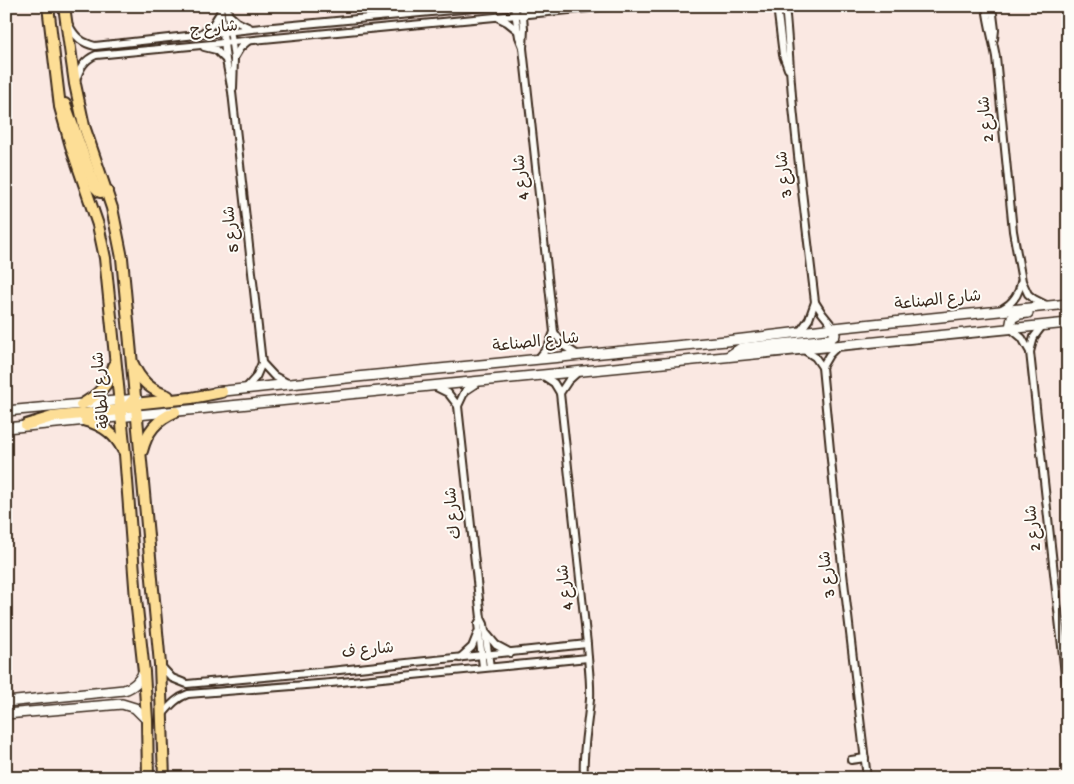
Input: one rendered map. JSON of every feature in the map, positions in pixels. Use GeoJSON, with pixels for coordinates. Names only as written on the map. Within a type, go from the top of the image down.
{"type":"FeatureCollection","features":[{"type":"Feature","properties":{"kind":"main road","name":"شارع الطاقة"},"geometry":{"type":"LineString","coordinates":[[48,6],[57,87],[69,141],[102,242],[112,317],[115,357],[140,457],[160,664],[164,778]]}},
{"type":"Feature","properties":{"kind":"main road","name":"شارع الطاقة"},"geometry":{"type":"LineString","coordinates":[[64,10],[75,84],[84,126],[108,191],[117,226],[122,258],[130,357],[125,454],[136,598],[144,672],[148,778]]}},
{"type":"Feature","properties":{"kind":"main road"},"geometry":{"type":"LineString","coordinates":[[57,87],[67,108],[95,187],[100,192],[108,191]]}},
{"type":"Feature","properties":{"kind":"main road"},"geometry":{"type":"LineString","coordinates":[[112,317],[119,339],[127,408],[144,489]]}},
{"type":"Feature","properties":{"kind":"main road"},"geometry":{"type":"LineString","coordinates":[[81,404],[99,394],[106,386],[115,357]]}},
{"type":"Feature","properties":{"kind":"main road"},"geometry":{"type":"LineString","coordinates":[[130,357],[137,374],[143,382],[150,388],[168,396]]}},
{"type":"Feature","properties":{"kind":"main road"},"geometry":{"type":"LineString","coordinates":[[26,425],[52,417],[127,408],[222,392]]}},
{"type":"Feature","properties":{"kind":"main road"},"geometry":{"type":"LineString","coordinates":[[140,457],[148,434],[153,427],[166,415],[175,412]]}},
{"type":"Feature","properties":{"kind":"main road"},"geometry":{"type":"LineString","coordinates":[[86,421],[103,427],[110,432],[125,454]]}},
{"type":"Feature","properties":{"kind":"street","name":"شارع 5"},"geometry":{"type":"LineString","coordinates":[[227,6],[228,14],[224,42],[232,92],[262,363]]}},
{"type":"Feature","properties":{"kind":"street","name":"شارع ج"},"geometry":{"type":"LineString","coordinates":[[64,10],[72,32],[85,43],[95,46],[494,6]]}},
{"type":"Feature","properties":{"kind":"street","name":"شارع 4"},"geometry":{"type":"LineString","coordinates":[[514,6],[515,16],[521,29]]}},
{"type":"Feature","properties":{"kind":"street","name":"شارع 4"},"geometry":{"type":"LineString","coordinates":[[522,6],[524,15],[521,29],[554,332]]}},
{"type":"Feature","properties":{"kind":"street","name":"شارع ج"},"geometry":{"type":"LineString","coordinates":[[75,84],[80,69],[89,58],[96,55],[611,6]]}},
{"type":"Feature","properties":{"kind":"street"},"geometry":{"type":"LineString","coordinates":[[773,6],[782,9]]}},
{"type":"Feature","properties":{"kind":"street","name":"شارع 2"},"geometry":{"type":"LineString","coordinates":[[986,6],[989,29],[994,43]]}},
{"type":"Feature","properties":{"kind":"street","name":"شارع 2"},"geometry":{"type":"LineString","coordinates":[[992,6],[1012,222],[1022,281],[1024,288],[1034,300],[1048,306]]}},
{"type":"Feature","properties":{"kind":"street","name":"شارع 3"},"geometry":{"type":"LineString","coordinates":[[782,9],[790,54],[789,72],[815,302],[810,319],[798,333]]}},
{"type":"Feature","properties":{"kind":"street","name":"شارع 5"},"geometry":{"type":"LineString","coordinates":[[220,10],[231,42],[234,59],[232,92]]}},
{"type":"Feature","properties":{"kind":"street"},"geometry":{"type":"LineString","coordinates":[[201,34],[213,24],[220,10]]}},
{"type":"Feature","properties":{"kind":"street"},"geometry":{"type":"LineString","coordinates":[[228,14],[237,22],[252,29]]}},
{"type":"Feature","properties":{"kind":"street"},"geometry":{"type":"LineString","coordinates":[[495,17],[521,29],[537,14]]}},
{"type":"Feature","properties":{"kind":"street"},"geometry":{"type":"LineString","coordinates":[[386,17],[388,28]]}},
{"type":"Feature","properties":{"kind":"street"},"geometry":{"type":"LineString","coordinates":[[312,23],[313,34]]}},
{"type":"Feature","properties":{"kind":"street"},"geometry":{"type":"LineString","coordinates":[[234,59],[240,48],[249,40]]}},
{"type":"Feature","properties":{"kind":"street"},"geometry":{"type":"LineString","coordinates":[[147,41],[149,51]]}},
{"type":"Feature","properties":{"kind":"street"},"geometry":{"type":"LineString","coordinates":[[198,46],[216,50],[226,60]]}},
{"type":"Feature","properties":{"kind":"street"},"geometry":{"type":"LineString","coordinates":[[1000,311],[1012,303],[1017,296],[1022,281]]}},
{"type":"Feature","properties":{"kind":"street","name":"شارع 3"},"geometry":{"type":"LineString","coordinates":[[815,302],[834,328]]}},
{"type":"Feature","properties":{"kind":"street","name":"شارع الصناعة"},"geometry":{"type":"LineString","coordinates":[[6,428],[86,421],[168,396],[222,392],[1068,304]]}},
{"type":"Feature","properties":{"kind":"street"},"geometry":{"type":"LineString","coordinates":[[1030,352],[1022,338],[1010,328],[1011,321],[1015,315],[1068,310]]}},
{"type":"Feature","properties":{"kind":"street","name":"شارع الصناعة"},"geometry":{"type":"LineString","coordinates":[[6,411],[81,404],[175,412],[1068,323]]}},
{"type":"Feature","properties":{"kind":"street","name":"شارع 2"},"geometry":{"type":"LineString","coordinates":[[1043,325],[1034,337],[1030,352],[1068,702]]}},
{"type":"Feature","properties":{"kind":"street"},"geometry":{"type":"LineString","coordinates":[[726,357],[741,348],[830,339],[835,335],[834,328]]}},
{"type":"Feature","properties":{"kind":"street"},"geometry":{"type":"LineString","coordinates":[[554,332],[564,346],[578,355]]}},
{"type":"Feature","properties":{"kind":"street"},"geometry":{"type":"LineString","coordinates":[[538,359],[548,347],[554,332]]}},
{"type":"Feature","properties":{"kind":"street"},"geometry":{"type":"LineString","coordinates":[[804,350],[815,357],[822,367],[829,355],[838,346]]}},
{"type":"Feature","properties":{"kind":"street"},"geometry":{"type":"LineString","coordinates":[[246,388],[256,376],[262,363],[274,376],[290,384]]}},
{"type":"Feature","properties":{"kind":"street","name":"شارع 3"},"geometry":{"type":"LineString","coordinates":[[822,367],[836,515],[867,778]]}},
{"type":"Feature","properties":{"kind":"street"},"geometry":{"type":"LineString","coordinates":[[542,375],[554,383],[560,393],[568,381],[578,372]]}},
{"type":"Feature","properties":{"kind":"street"},"geometry":{"type":"LineString","coordinates":[[432,386],[448,392],[458,406],[465,391],[480,382]]}},
{"type":"Feature","properties":{"kind":"street","name":"شارع 4"},"geometry":{"type":"LineString","coordinates":[[560,393],[590,678],[590,698],[584,746],[584,778]]}},
{"type":"Feature","properties":{"kind":"street","name":"شارع ك"},"geometry":{"type":"LineString","coordinates":[[458,406],[480,618],[484,624],[482,631],[485,655],[490,667]]}},
{"type":"Feature","properties":{"kind":"street"},"geometry":{"type":"LineString","coordinates":[[460,658],[472,647],[482,631],[496,645],[512,653]]}},
{"type":"Feature","properties":{"kind":"street","name":"شارع ف"},"geometry":{"type":"LineString","coordinates":[[160,664],[172,678],[187,684],[587,644]]}},
{"type":"Feature","properties":{"kind":"street","name":"شارع ك"},"geometry":{"type":"LineString","coordinates":[[482,668],[485,655]]}},
{"type":"Feature","properties":{"kind":"street","name":"شارع ف"},"geometry":{"type":"LineString","coordinates":[[162,715],[180,696],[188,694],[331,683],[588,658]]}},
{"type":"Feature","properties":{"kind":"street"},"geometry":{"type":"LineString","coordinates":[[330,671],[331,683]]}},
{"type":"Feature","properties":{"kind":"street"},"geometry":{"type":"LineString","coordinates":[[6,702],[124,690],[135,684],[144,672]]}},
{"type":"Feature","properties":{"kind":"street"},"geometry":{"type":"LineString","coordinates":[[6,714],[122,704],[135,708],[147,720]]}},
{"type":"Feature","properties":{"kind":"street"},"geometry":{"type":"LineString","coordinates":[[851,760],[865,758]]}},
{"type":"Feature","properties":{"kind":"shaded area"},"geometry":{"type":"Polygon","coordinates":[[[6,6],[1068,6],[1068,778],[6,778],[6,6]]]}}]}
